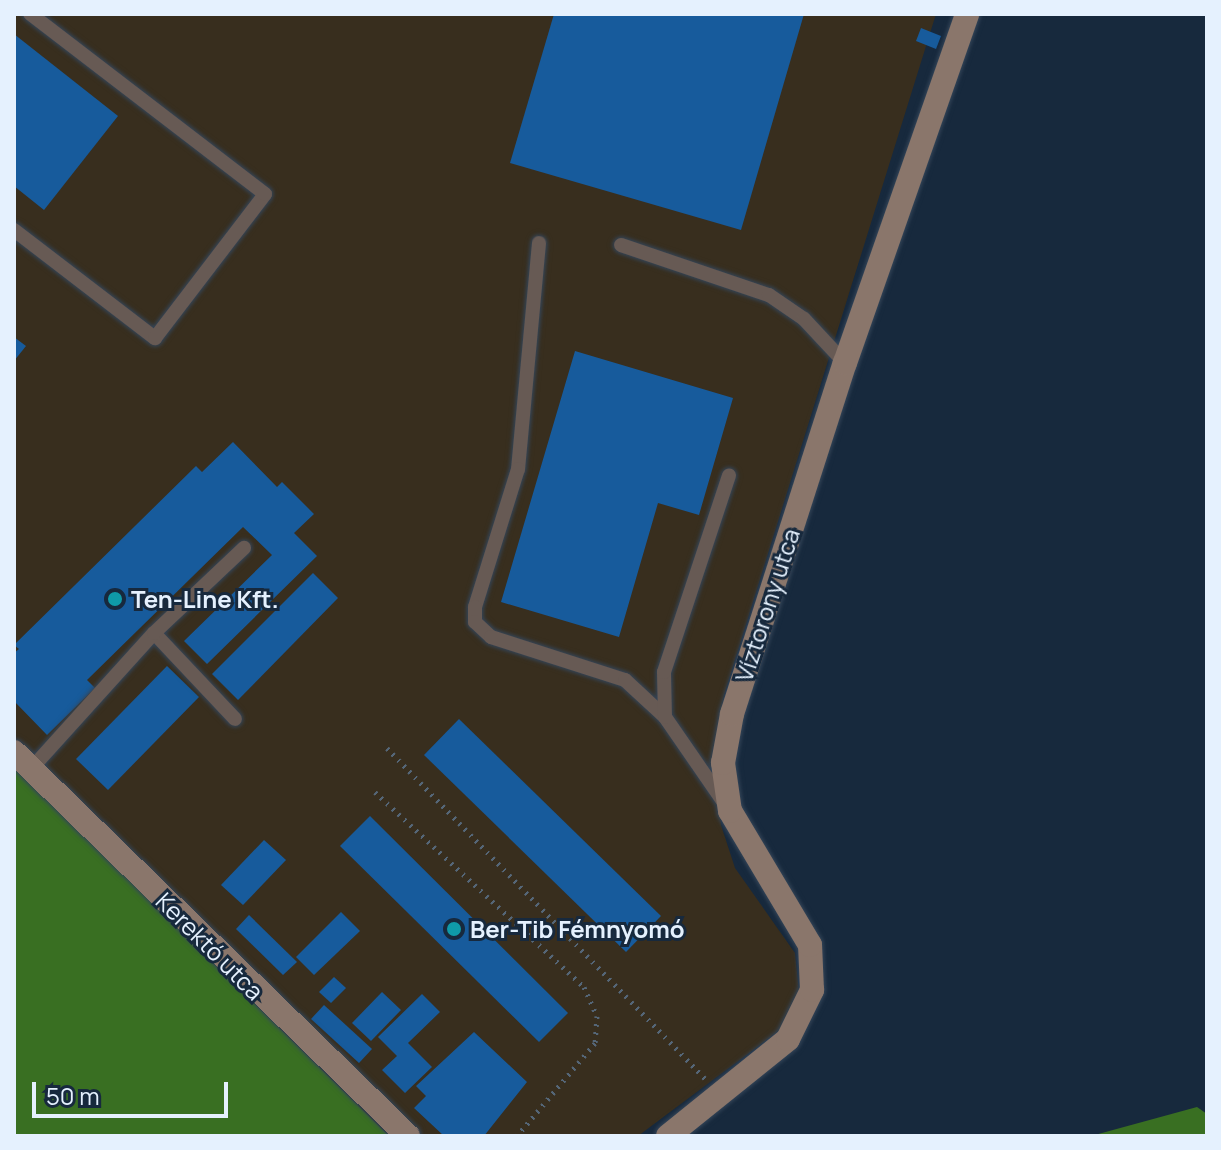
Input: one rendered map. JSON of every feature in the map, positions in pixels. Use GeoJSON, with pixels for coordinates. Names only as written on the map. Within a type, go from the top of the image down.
{"type":"FeatureCollection","features":[{"type":"Feature","properties":{"kind":"street","name":"Víztorony utca"},"geometry":{"type":"LineString","coordinates":[[668,1136],[788,1039],[803,1015],[814,969],[810,945],[730,811],[723,763],[732,714],[845,363],[967,14]]}},
{"type":"Feature","properties":{"kind":"street","name":"Kerektó utca"},"geometry":{"type":"LineString","coordinates":[[19,759],[408,1136]]}},
{"type":"Feature","properties":{"kind":"lane"},"geometry":{"type":"LineString","coordinates":[[14,230],[155,338],[265,194],[30,14]]}},
{"type":"Feature","properties":{"kind":"lane"},"geometry":{"type":"LineString","coordinates":[[539,243],[518,469],[475,607],[475,622],[491,637],[625,680],[665,717],[730,811]]}},
{"type":"Feature","properties":{"kind":"lane"},"geometry":{"type":"LineString","coordinates":[[621,245],[769,295],[804,319],[845,363]]}},
{"type":"Feature","properties":{"kind":"lane"},"geometry":{"type":"LineString","coordinates":[[665,717],[664,672],[729,475]]}},
{"type":"Feature","properties":{"kind":"lane"},"geometry":{"type":"LineString","coordinates":[[19,759],[244,548]]}},
{"type":"Feature","properties":{"kind":"lane"},"geometry":{"type":"LineString","coordinates":[[154,633],[235,719]]}},
{"type":"Feature","properties":{"kind":"path"},"geometry":{"type":"LineString","coordinates":[[387,748],[719,1095]]}},
{"type":"Feature","properties":{"kind":"path"},"geometry":{"type":"LineString","coordinates":[[375,792],[584,987],[597,1016],[595,1043],[517,1136]]}},
{"type":"Feature","properties":{"kind":"shaded area"},"geometry":{"type":"Polygon","coordinates":[[[14,14],[936,14],[724,695],[714,755],[721,825],[735,868],[795,953],[799,992],[789,1023],[638,1136],[389,1136],[14,767],[14,14]]]}},
{"type":"Feature","properties":{"kind":"green space"},"geometry":{"type":"Polygon","coordinates":[[[14,767],[389,1136],[14,1136],[14,767]]]}},
{"type":"Feature","properties":{"kind":"green space"},"geometry":{"type":"Polygon","coordinates":[[[1197,1107],[1207,1114],[1207,1136],[1091,1136],[1197,1107]]]}},
{"type":"Feature","properties":{"kind":"building"},"geometry":{"type":"Polygon","coordinates":[[[554,14],[804,14],[741,230],[510,163],[554,14]]]}},
{"type":"Feature","properties":{"kind":"building"},"geometry":{"type":"Polygon","coordinates":[[[921,28],[941,36],[936,49],[916,41],[921,28]]]}},
{"type":"Feature","properties":{"kind":"building"},"geometry":{"type":"Polygon","coordinates":[[[14,34],[118,116],[44,210],[14,186],[14,34]]]}},
{"type":"Feature","properties":{"kind":"building"},"geometry":{"type":"Polygon","coordinates":[[[14,337],[26,346],[14,361],[14,337]]]}},
{"type":"Feature","properties":{"kind":"building"},"geometry":{"type":"Polygon","coordinates":[[[575,351],[733,398],[699,515],[658,503],[619,637],[501,602],[575,351]]]}},
{"type":"Feature","properties":{"kind":"building","name":"Ten-Line Kft."},"geometry":{"type":"Polygon","coordinates":[[[233,442],[277,487],[282,482],[314,514],[294,533],[317,556],[207,664],[184,641],[272,555],[243,527],[87,680],[95,688],[47,735],[14,701],[14,653],[19,649],[14,645],[196,466],[202,472],[233,442]]]}},
{"type":"Feature","properties":{"kind":"building"},"geometry":{"type":"Polygon","coordinates":[[[313,573],[338,598],[238,700],[212,674],[313,573]]]}},
{"type":"Feature","properties":{"kind":"building"},"geometry":{"type":"Polygon","coordinates":[[[167,666],[199,697],[108,790],[76,759],[167,666]]]}},
{"type":"Feature","properties":{"kind":"building"},"geometry":{"type":"Polygon","coordinates":[[[459,719],[661,916],[626,952],[424,755],[459,719]]]}},
{"type":"Feature","properties":{"kind":"building","name":"Ber-Tib Fémnyomó"},"geometry":{"type":"Polygon","coordinates":[[[370,816],[568,1013],[539,1042],[340,846],[370,816]]]}},
{"type":"Feature","properties":{"kind":"building"},"geometry":{"type":"Polygon","coordinates":[[[264,840],[286,860],[243,905],[221,885],[264,840]]]}},
{"type":"Feature","properties":{"kind":"building"},"geometry":{"type":"Polygon","coordinates":[[[341,912],[360,931],[314,975],[296,957],[341,912]]]}},
{"type":"Feature","properties":{"kind":"building"},"geometry":{"type":"Polygon","coordinates":[[[249,915],[297,962],[283,975],[236,929],[249,915]]]}},
{"type":"Feature","properties":{"kind":"building"},"geometry":{"type":"Polygon","coordinates":[[[334,977],[346,988],[331,1003],[319,992],[334,977]]]}},
{"type":"Feature","properties":{"kind":"building"},"geometry":{"type":"Polygon","coordinates":[[[382,992],[401,1010],[371,1041],[352,1023],[382,992]]]}},
{"type":"Feature","properties":{"kind":"building"},"geometry":{"type":"Polygon","coordinates":[[[422,994],[440,1012],[408,1043],[432,1067],[405,1093],[382,1070],[397,1056],[378,1037],[422,994]]]}},
{"type":"Feature","properties":{"kind":"building"},"geometry":{"type":"Polygon","coordinates":[[[324,1005],[372,1049],[359,1063],[311,1019],[324,1005]]]}},
{"type":"Feature","properties":{"kind":"building"},"geometry":{"type":"Polygon","coordinates":[[[474,1032],[527,1082],[484,1136],[444,1136],[414,1108],[426,1096],[416,1086],[474,1032]]]}},
{"type":"Feature","properties":{"kind":"place","name":"Ten-Line Kft."},"geometry":{"type":"Point","coordinates":[115,599]}},
{"type":"Feature","properties":{"kind":"place","name":"Ber-Tib Fémnyomó"},"geometry":{"type":"Point","coordinates":[454,929]}}]}
